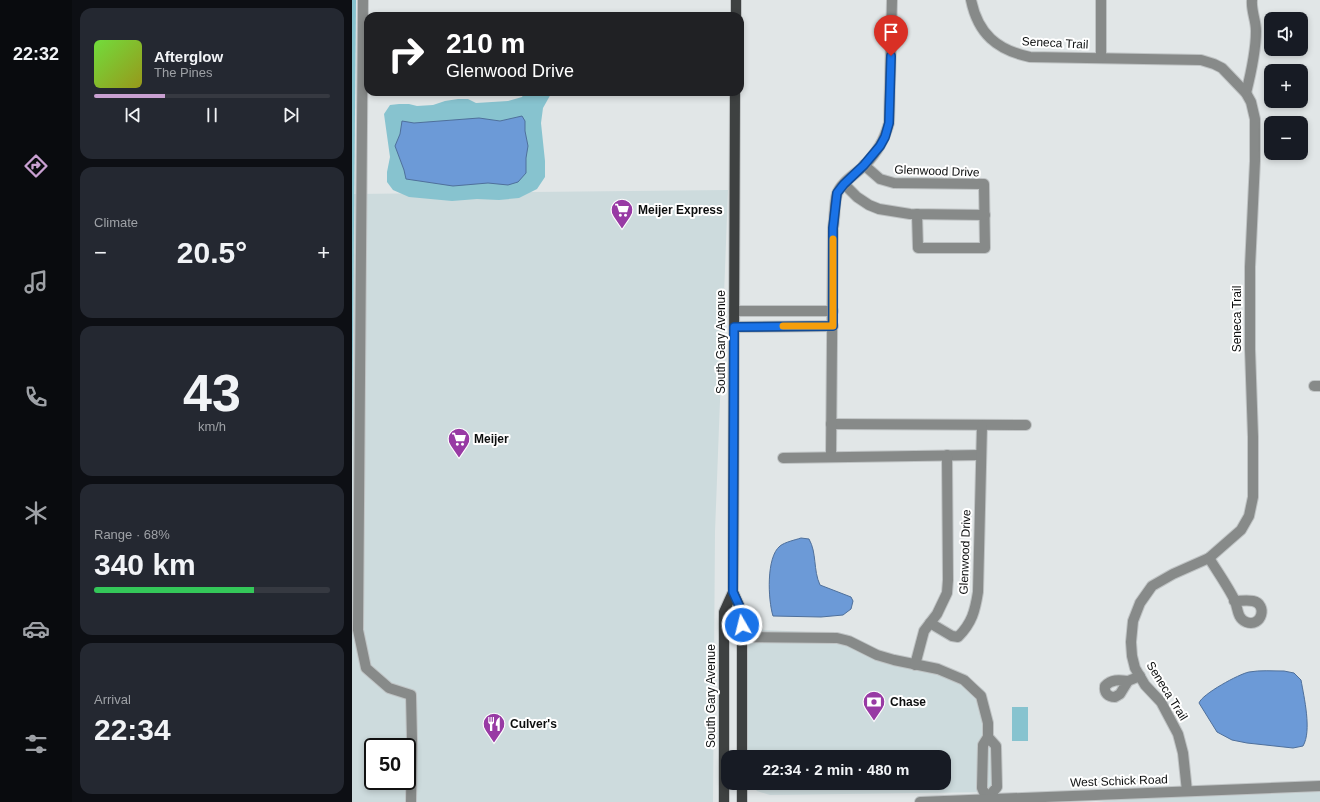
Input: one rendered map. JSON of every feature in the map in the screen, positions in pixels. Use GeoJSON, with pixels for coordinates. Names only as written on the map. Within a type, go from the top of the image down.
{"type":"FeatureCollection","features":[{"type":"Feature","properties":{"kind":"main road"},"geometry":{"type":"LineString","coordinates":[[736,0],[736,12]]}},
{"type":"Feature","properties":{"kind":"main road","name":"South Gary Avenue"},"geometry":{"type":"LineString","coordinates":[[724,802],[724,612],[733,592],[735,96]]}},
{"type":"Feature","properties":{"kind":"main road","name":"South Gary Avenue"},"geometry":{"type":"LineString","coordinates":[[733,592],[742,612],[742,750]]}},
{"type":"Feature","properties":{"kind":"main road"},"geometry":{"type":"LineString","coordinates":[[742,790],[742,802]]}},
{"type":"Feature","properties":{"kind":"street"},"geometry":{"type":"LineString","coordinates":[[363,0],[358,630],[366,668],[389,688],[410,695],[412,740],[411,802]]}},
{"type":"Feature","properties":{"kind":"street"},"geometry":{"type":"LineString","coordinates":[[831,457],[833,228],[837,193],[880,146],[885,137],[889,123],[892,0]]}},
{"type":"Feature","properties":{"kind":"street","name":"Seneca Trail"},"geometry":{"type":"LineString","coordinates":[[971,0],[977,20],[988,37],[1005,49],[1017,55],[1030,57],[1201,60],[1222,68],[1246,93],[1251,102],[1255,118],[1255,161],[1250,282],[1253,497],[1248,516],[1241,530],[1210,558],[1173,574],[1152,586],[1140,603],[1133,620],[1131,642],[1132,656],[1136,668],[1145,685],[1161,702],[1178,734],[1183,753],[1187,791]]}},
{"type":"Feature","properties":{"kind":"street"},"geometry":{"type":"LineString","coordinates":[[1101,0],[1101,58]]}},
{"type":"Feature","properties":{"kind":"street"},"geometry":{"type":"LineString","coordinates":[[1246,93],[1255,52],[1256,30],[1252,0]]}},
{"type":"Feature","properties":{"kind":"street","name":"Glenwood Drive"},"geometry":{"type":"LineString","coordinates":[[864,165],[880,179],[894,183],[984,184],[985,248],[918,248],[917,214]]}},
{"type":"Feature","properties":{"kind":"street"},"geometry":{"type":"LineString","coordinates":[[844,184],[857,197],[874,207],[892,211],[917,214],[985,215]]}},
{"type":"Feature","properties":{"kind":"street"},"geometry":{"type":"LineString","coordinates":[[734,311],[833,311]]}},
{"type":"Feature","properties":{"kind":"street"},"geometry":{"type":"LineString","coordinates":[[734,327],[833,326]]}},
{"type":"Feature","properties":{"kind":"street"},"geometry":{"type":"LineString","coordinates":[[831,424],[1026,425]]}},
{"type":"Feature","properties":{"kind":"street","name":"Glenwood Drive"},"geometry":{"type":"LineString","coordinates":[[930,623],[952,636],[958,637],[966,629],[974,615],[978,592],[982,425]]}},
{"type":"Feature","properties":{"kind":"street","name":"Glenwood Drive"},"geometry":{"type":"LineString","coordinates":[[915,665],[924,631],[937,614],[947,593],[947,455]]}},
{"type":"Feature","properties":{"kind":"street"},"geometry":{"type":"LineString","coordinates":[[783,458],[981,455]]}},
{"type":"Feature","properties":{"kind":"street"},"geometry":{"type":"LineString","coordinates":[[1210,558],[1234,601]]}},
{"type":"Feature","properties":{"kind":"street"},"geometry":{"type":"LineString","coordinates":[[742,637],[837,638],[849,641],[876,655],[938,669],[964,680],[981,696],[988,723],[988,737],[983,745],[982,788],[987,799],[997,787],[996,746],[988,737]]}},
{"type":"Feature","properties":{"kind":"street"},"geometry":{"type":"LineString","coordinates":[[1128,681],[1140,676]]}},
{"type":"Feature","properties":{"kind":"street","name":"West Schick Road"},"geometry":{"type":"LineString","coordinates":[[920,802],[1320,786]]}},
{"type":"Feature","properties":{"kind":"shaded area"},"geometry":{"type":"Polygon","coordinates":[[[352,0],[356,0],[352,450],[352,0]]]}},
{"type":"Feature","properties":{"kind":"shaded area"},"geometry":{"type":"Polygon","coordinates":[[[550,96],[543,108],[541,123],[545,177],[537,189],[519,198],[452,201],[409,197],[393,190],[387,182],[390,157],[384,114],[390,105],[433,105],[458,99],[468,99],[476,103],[508,101],[522,97],[550,96]]]}},
{"type":"Feature","properties":{"kind":"shaded area"},"geometry":{"type":"Polygon","coordinates":[[[728,190],[715,532],[713,802],[352,802],[354,194],[728,190]]]}},
{"type":"Feature","properties":{"kind":"shaded area"},"geometry":{"type":"Polygon","coordinates":[[[747,629],[846,634],[879,651],[964,675],[984,690],[993,723],[993,792],[770,795],[756,790],[951,790],[951,750],[748,750],[747,629]]]}},
{"type":"Feature","properties":{"kind":"shaded area"},"geometry":{"type":"Polygon","coordinates":[[[1012,707],[1028,707],[1028,741],[1012,741],[1012,707]]]}},
{"type":"Feature","properties":{"kind":"shaded area"},"geometry":{"type":"Polygon","coordinates":[[[1320,789],[1320,802],[1096,802],[1162,795],[1320,789]]]}},
{"type":"Feature","properties":{"kind":"water"},"geometry":{"type":"Polygon","coordinates":[[[522,116],[525,121],[528,146],[526,173],[518,182],[508,185],[488,183],[453,186],[406,179],[395,146],[400,134],[402,121],[414,123],[479,118],[500,121],[522,116]]]}},
{"type":"Feature","properties":{"kind":"water"},"geometry":{"type":"Polygon","coordinates":[[[801,538],[809,539],[813,550],[816,573],[820,585],[851,597],[853,601],[851,609],[843,615],[821,617],[773,616],[769,590],[772,559],[780,546],[787,542],[801,538]]]}},
{"type":"Feature","properties":{"kind":"water"},"geometry":{"type":"Polygon","coordinates":[[[1284,671],[1294,673],[1301,680],[1307,723],[1306,740],[1303,746],[1293,748],[1232,740],[1217,732],[1199,703],[1207,695],[1230,680],[1249,672],[1284,671]]]}},
{"type":"Feature","properties":{"kind":"slow traffic"},"geometry":{"type":"LineString","coordinates":[[783,326],[833,326],[833,239]]}},
{"type":"Feature","properties":{"kind":"place","name":"Meijer Express"},"geometry":{"type":"Point","coordinates":[622,230]}},
{"type":"Feature","properties":{"kind":"place","name":"Meijer"},"geometry":{"type":"Point","coordinates":[459,458]}},
{"type":"Feature","properties":{"kind":"place","name":"Chase"},"geometry":{"type":"Point","coordinates":[874,722]}},
{"type":"Feature","properties":{"kind":"place","name":"Culver's"},"geometry":{"type":"Point","coordinates":[494,744]}},
{"type":"Feature","properties":{"kind":"route"},"geometry":{"type":"LineString","coordinates":[[742,625],[742,612],[733,592],[735,464],[734,327],[833,326],[833,228],[837,193],[844,184],[864,165],[880,146],[885,137],[889,123],[891,56]]}}]}
